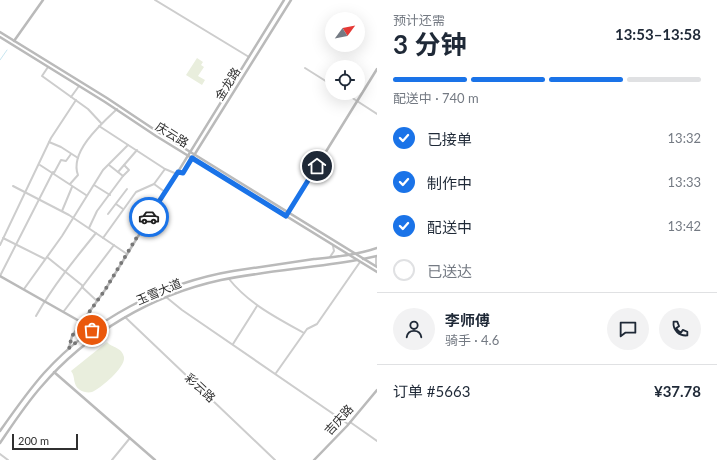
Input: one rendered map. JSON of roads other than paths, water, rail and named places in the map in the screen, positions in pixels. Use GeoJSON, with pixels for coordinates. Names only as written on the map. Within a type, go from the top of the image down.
{"type":"FeatureCollection","features":[{"type":"Feature","properties":{"kind":"main road"},"geometry":{"type":"LineString","coordinates":[[14,41],[43,0]]}},
{"type":"Feature","properties":{"kind":"main road","name":"金龙路"},"geometry":{"type":"LineString","coordinates":[[69,348],[72,336],[127,254],[284,0]]}},
{"type":"Feature","properties":{"kind":"main road","name":"金龙路"},"geometry":{"type":"LineString","coordinates":[[177,173],[183,173],[290,0]]}},
{"type":"Feature","properties":{"kind":"main road","name":"庆云路"},"geometry":{"type":"LineString","coordinates":[[0,32],[102,94],[190,152],[377,267]]}},
{"type":"Feature","properties":{"kind":"main road","name":"庆云路"},"geometry":{"type":"LineString","coordinates":[[0,37],[117,109],[188,156],[377,272]]}},
{"type":"Feature","properties":{"kind":"main road"},"geometry":{"type":"LineString","coordinates":[[286,216],[377,69]]}},
{"type":"Feature","properties":{"kind":"main road","name":"玉雪大道"},"geometry":{"type":"LineString","coordinates":[[0,431],[35,383],[69,348],[92,330],[120,312],[145,299],[177,286],[227,272],[330,257],[377,248]]}},
{"type":"Feature","properties":{"kind":"main road","name":"玉雪大道"},"geometry":{"type":"LineString","coordinates":[[0,443],[54,372],[85,344],[125,317],[166,297],[229,279],[358,261],[377,256]]}},
{"type":"Feature","properties":{"kind":"main road"},"geometry":{"type":"LineString","coordinates":[[0,276],[82,322]]}},
{"type":"Feature","properties":{"kind":"main road"},"geometry":{"type":"LineString","coordinates":[[54,372],[155,460]]}},
{"type":"Feature","properties":{"kind":"main road","name":"吉庆路"},"geometry":{"type":"LineString","coordinates":[[314,460],[349,423],[377,390]]}},
{"type":"Feature","properties":{"kind":"street"},"geometry":{"type":"LineString","coordinates":[[155,0],[249,57]]}},
{"type":"Feature","properties":{"kind":"street"},"geometry":{"type":"LineString","coordinates":[[48,67],[42,76],[88,109],[102,124]]}},
{"type":"Feature","properties":{"kind":"street"},"geometry":{"type":"LineString","coordinates":[[305,68],[325,81]]}},
{"type":"Feature","properties":{"kind":"street"},"geometry":{"type":"LineString","coordinates":[[71,97],[79,86]]}},
{"type":"Feature","properties":{"kind":"street"},"geometry":{"type":"LineString","coordinates":[[0,245],[50,142],[76,100]]}},
{"type":"Feature","properties":{"kind":"street"},"geometry":{"type":"LineString","coordinates":[[357,101],[377,114]]}},
{"type":"Feature","properties":{"kind":"street"},"geometry":{"type":"LineString","coordinates":[[70,184],[78,175],[75,167],[78,158],[90,137],[117,109]]}},
{"type":"Feature","properties":{"kind":"street"},"geometry":{"type":"LineString","coordinates":[[99,126],[164,169],[177,173]]}},
{"type":"Feature","properties":{"kind":"street"},"geometry":{"type":"LineString","coordinates":[[50,142],[78,158]]}},
{"type":"Feature","properties":{"kind":"street"},"geometry":{"type":"LineString","coordinates":[[24,289],[62,236],[86,195],[103,170],[128,145]]}},
{"type":"Feature","properties":{"kind":"street"},"geometry":{"type":"LineString","coordinates":[[118,172],[137,150]]}},
{"type":"Feature","properties":{"kind":"street"},"geometry":{"type":"LineString","coordinates":[[0,276],[53,172],[61,160],[66,161],[71,154]]}},
{"type":"Feature","properties":{"kind":"street"},"geometry":{"type":"LineString","coordinates":[[40,165],[53,172],[72,187],[86,195]]}},
{"type":"Feature","properties":{"kind":"street"},"geometry":{"type":"LineString","coordinates":[[109,165],[123,176]]}},
{"type":"Feature","properties":{"kind":"street"},"geometry":{"type":"LineString","coordinates":[[89,228],[98,211],[129,170],[124,165]]}},
{"type":"Feature","properties":{"kind":"street"},"geometry":{"type":"LineString","coordinates":[[103,238],[137,190],[154,184],[164,169]]}},
{"type":"Feature","properties":{"kind":"street"},"geometry":{"type":"LineString","coordinates":[[94,184],[110,195]]}},
{"type":"Feature","properties":{"kind":"street"},"geometry":{"type":"LineString","coordinates":[[154,184],[165,192]]}},
{"type":"Feature","properties":{"kind":"street"},"geometry":{"type":"LineString","coordinates":[[13,186],[62,211],[127,254]]}},
{"type":"Feature","properties":{"kind":"street"},"geometry":{"type":"LineString","coordinates":[[62,211],[72,187]]}},
{"type":"Feature","properties":{"kind":"street"},"geometry":{"type":"LineString","coordinates":[[108,214],[127,189]]}},
{"type":"Feature","properties":{"kind":"street"},"geometry":{"type":"LineString","coordinates":[[116,204],[123,209]]}},
{"type":"Feature","properties":{"kind":"street"},"geometry":{"type":"LineString","coordinates":[[36,316],[45,300],[65,272],[96,233]]}},
{"type":"Feature","properties":{"kind":"street"},"geometry":{"type":"LineString","coordinates":[[3,238],[46,258],[65,272],[96,301]]}},
{"type":"Feature","properties":{"kind":"street"},"geometry":{"type":"LineString","coordinates":[[64,311],[114,245]]}},
{"type":"Feature","properties":{"kind":"street"},"geometry":{"type":"LineString","coordinates":[[330,257],[334,253],[333,246]]}},
{"type":"Feature","properties":{"kind":"street"},"geometry":{"type":"LineString","coordinates":[[377,256],[375,260],[377,267]]}},
{"type":"Feature","properties":{"kind":"street"},"geometry":{"type":"LineString","coordinates":[[276,373],[307,329],[317,324],[358,261]]}},
{"type":"Feature","properties":{"kind":"street"},"geometry":{"type":"LineString","coordinates":[[229,279],[241,293],[257,306],[304,334]]}},
{"type":"Feature","properties":{"kind":"street"},"geometry":{"type":"LineString","coordinates":[[166,297],[232,344],[377,441]]}},
{"type":"Feature","properties":{"kind":"street"},"geometry":{"type":"LineString","coordinates":[[232,344],[257,306]]}},
{"type":"Feature","properties":{"kind":"street","name":"彩云路"},"geometry":{"type":"LineString","coordinates":[[125,317],[275,460]]}},
{"type":"Feature","properties":{"kind":"street"},"geometry":{"type":"LineString","coordinates":[[112,460],[130,438]]}},
{"type":"Feature","properties":{"kind":"street"},"geometry":{"type":"LineString","coordinates":[[0,454],[8,460]]}},
{"type":"Feature","properties":{"kind":"waterway"},"geometry":{"type":"LineString","coordinates":[[0,60],[7,50]]}}]}
